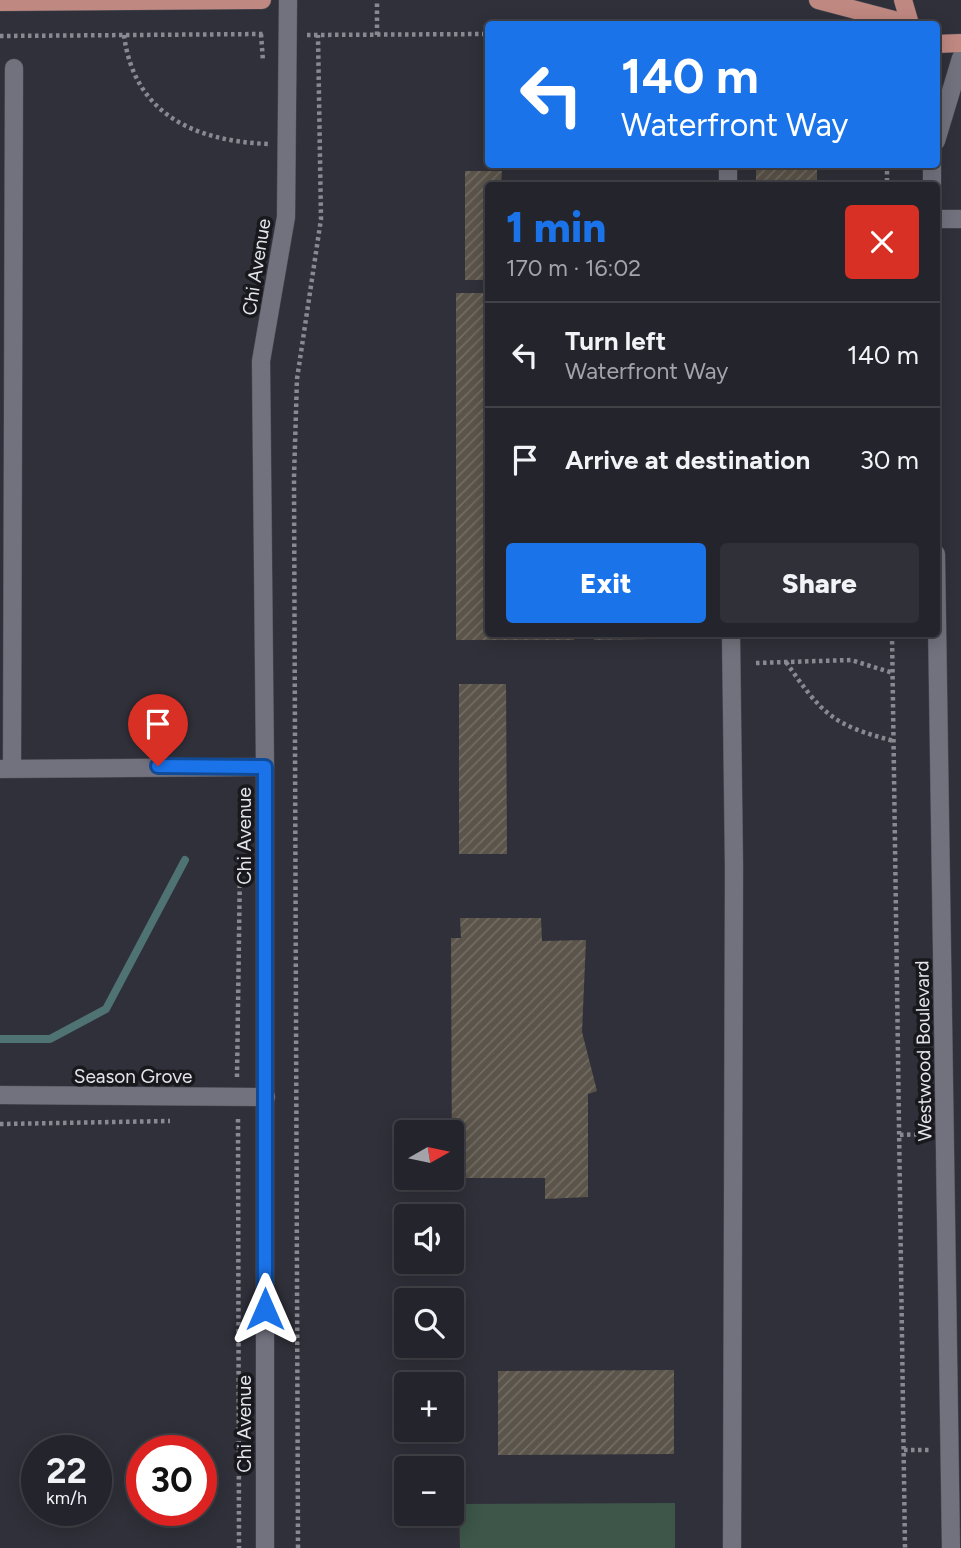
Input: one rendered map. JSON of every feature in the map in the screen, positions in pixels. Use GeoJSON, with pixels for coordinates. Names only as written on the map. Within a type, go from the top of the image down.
{"type":"FeatureCollection","features":[{"type":"Feature","properties":{"kind":"main road"},"geometry":{"type":"LineString","coordinates":[[0,2],[262,0]]}},
{"type":"Feature","properties":{"kind":"main road"},"geometry":{"type":"LineString","coordinates":[[818,0],[898,21]]}},
{"type":"Feature","properties":{"kind":"main road"},"geometry":{"type":"LineString","coordinates":[[903,0],[908,21]]}},
{"type":"Feature","properties":{"kind":"main road"},"geometry":{"type":"LineString","coordinates":[[940,44],[961,43]]}},
{"type":"Feature","properties":{"kind":"street","name":"Chi Avenue"},"geometry":{"type":"LineString","coordinates":[[265,1548],[265,767],[261,361],[286,217],[288,0]]}},
{"type":"Feature","properties":{"kind":"street"},"geometry":{"type":"LineString","coordinates":[[940,128],[961,58]]}},
{"type":"Feature","properties":{"kind":"street"},"geometry":{"type":"LineString","coordinates":[[14,68],[7,137],[6,769],[265,767]]}},
{"type":"Feature","properties":{"kind":"street"},"geometry":{"type":"LineString","coordinates":[[940,219],[961,219]]}},
{"type":"Feature","properties":{"kind":"street"},"geometry":{"type":"LineString","coordinates":[[732,637],[732,1548]]}},
{"type":"Feature","properties":{"kind":"street","name":"Westwood Boulevard"},"geometry":{"type":"LineString","coordinates":[[938,637],[953,1162],[956,1480],[951,1548]]}},
{"type":"Feature","properties":{"kind":"street","name":"Season Grove"},"geometry":{"type":"LineString","coordinates":[[0,1095],[265,1097]]}},
{"type":"Feature","properties":{"kind":"path"},"geometry":{"type":"LineString","coordinates":[[377,0],[377,35]]}},
{"type":"Feature","properties":{"kind":"path"},"geometry":{"type":"LineString","coordinates":[[124,34],[131,70],[151,102],[196,132],[220,140],[269,144]]}},
{"type":"Feature","properties":{"kind":"path"},"geometry":{"type":"LineString","coordinates":[[0,36],[485,34]]}},
{"type":"Feature","properties":{"kind":"path"},"geometry":{"type":"LineString","coordinates":[[298,1548],[294,477],[297,379],[321,219],[317,35]]}},
{"type":"Feature","properties":{"kind":"path"},"geometry":{"type":"LineString","coordinates":[[892,637],[905,1548]]}},
{"type":"Feature","properties":{"kind":"path"},"geometry":{"type":"LineString","coordinates":[[756,663],[851,660],[893,673]]}},
{"type":"Feature","properties":{"kind":"path"},"geometry":{"type":"LineString","coordinates":[[786,662],[812,699],[833,721],[894,741]]}},
{"type":"Feature","properties":{"kind":"path"},"geometry":{"type":"LineString","coordinates":[[237,1119],[239,1548]]}},
{"type":"Feature","properties":{"kind":"path"},"geometry":{"type":"LineString","coordinates":[[0,1124],[181,1121]]}},
{"type":"Feature","properties":{"kind":"green space"},"geometry":{"type":"Polygon","coordinates":[[[675,1503],[675,1548],[460,1548],[460,1526],[464,1526],[464,1504],[675,1503]]]}},
{"type":"Feature","properties":{"kind":"building"},"geometry":{"type":"Polygon","coordinates":[[[756,168],[817,168],[817,182],[756,182],[756,168]]]}},
{"type":"Feature","properties":{"kind":"building"},"geometry":{"type":"Polygon","coordinates":[[[465,171],[502,171],[501,182],[485,182],[485,280],[465,280],[465,171]]]}},
{"type":"Feature","properties":{"kind":"building"},"geometry":{"type":"Polygon","coordinates":[[[456,293],[485,293],[485,637],[574,637],[574,640],[456,640],[456,293]]]}},
{"type":"Feature","properties":{"kind":"building"},"geometry":{"type":"Polygon","coordinates":[[[594,637],[711,637],[711,638],[594,640],[594,637]]]}},
{"type":"Feature","properties":{"kind":"building"},"geometry":{"type":"Polygon","coordinates":[[[459,684],[506,684],[507,854],[459,854],[459,684]]]}},
{"type":"Feature","properties":{"kind":"building"},"geometry":{"type":"Polygon","coordinates":[[[460,918],[541,918],[542,941],[586,940],[582,1032],[597,1091],[588,1094],[588,1197],[545,1199],[545,1178],[464,1178],[464,1120],[452,1120],[451,938],[461,938],[460,918]]]}},
{"type":"Feature","properties":{"kind":"building"},"geometry":{"type":"Polygon","coordinates":[[[674,1370],[674,1454],[498,1455],[498,1371],[674,1370]]]}},
{"type":"Feature","properties":{"kind":"waterway"},"geometry":{"type":"LineString","coordinates":[[0,1039],[50,1039],[106,1009],[185,860]]}},
{"type":"Feature","properties":{"kind":"route"},"geometry":{"type":"LineString","coordinates":[[158,766],[265,767],[265,1309]]}}]}
